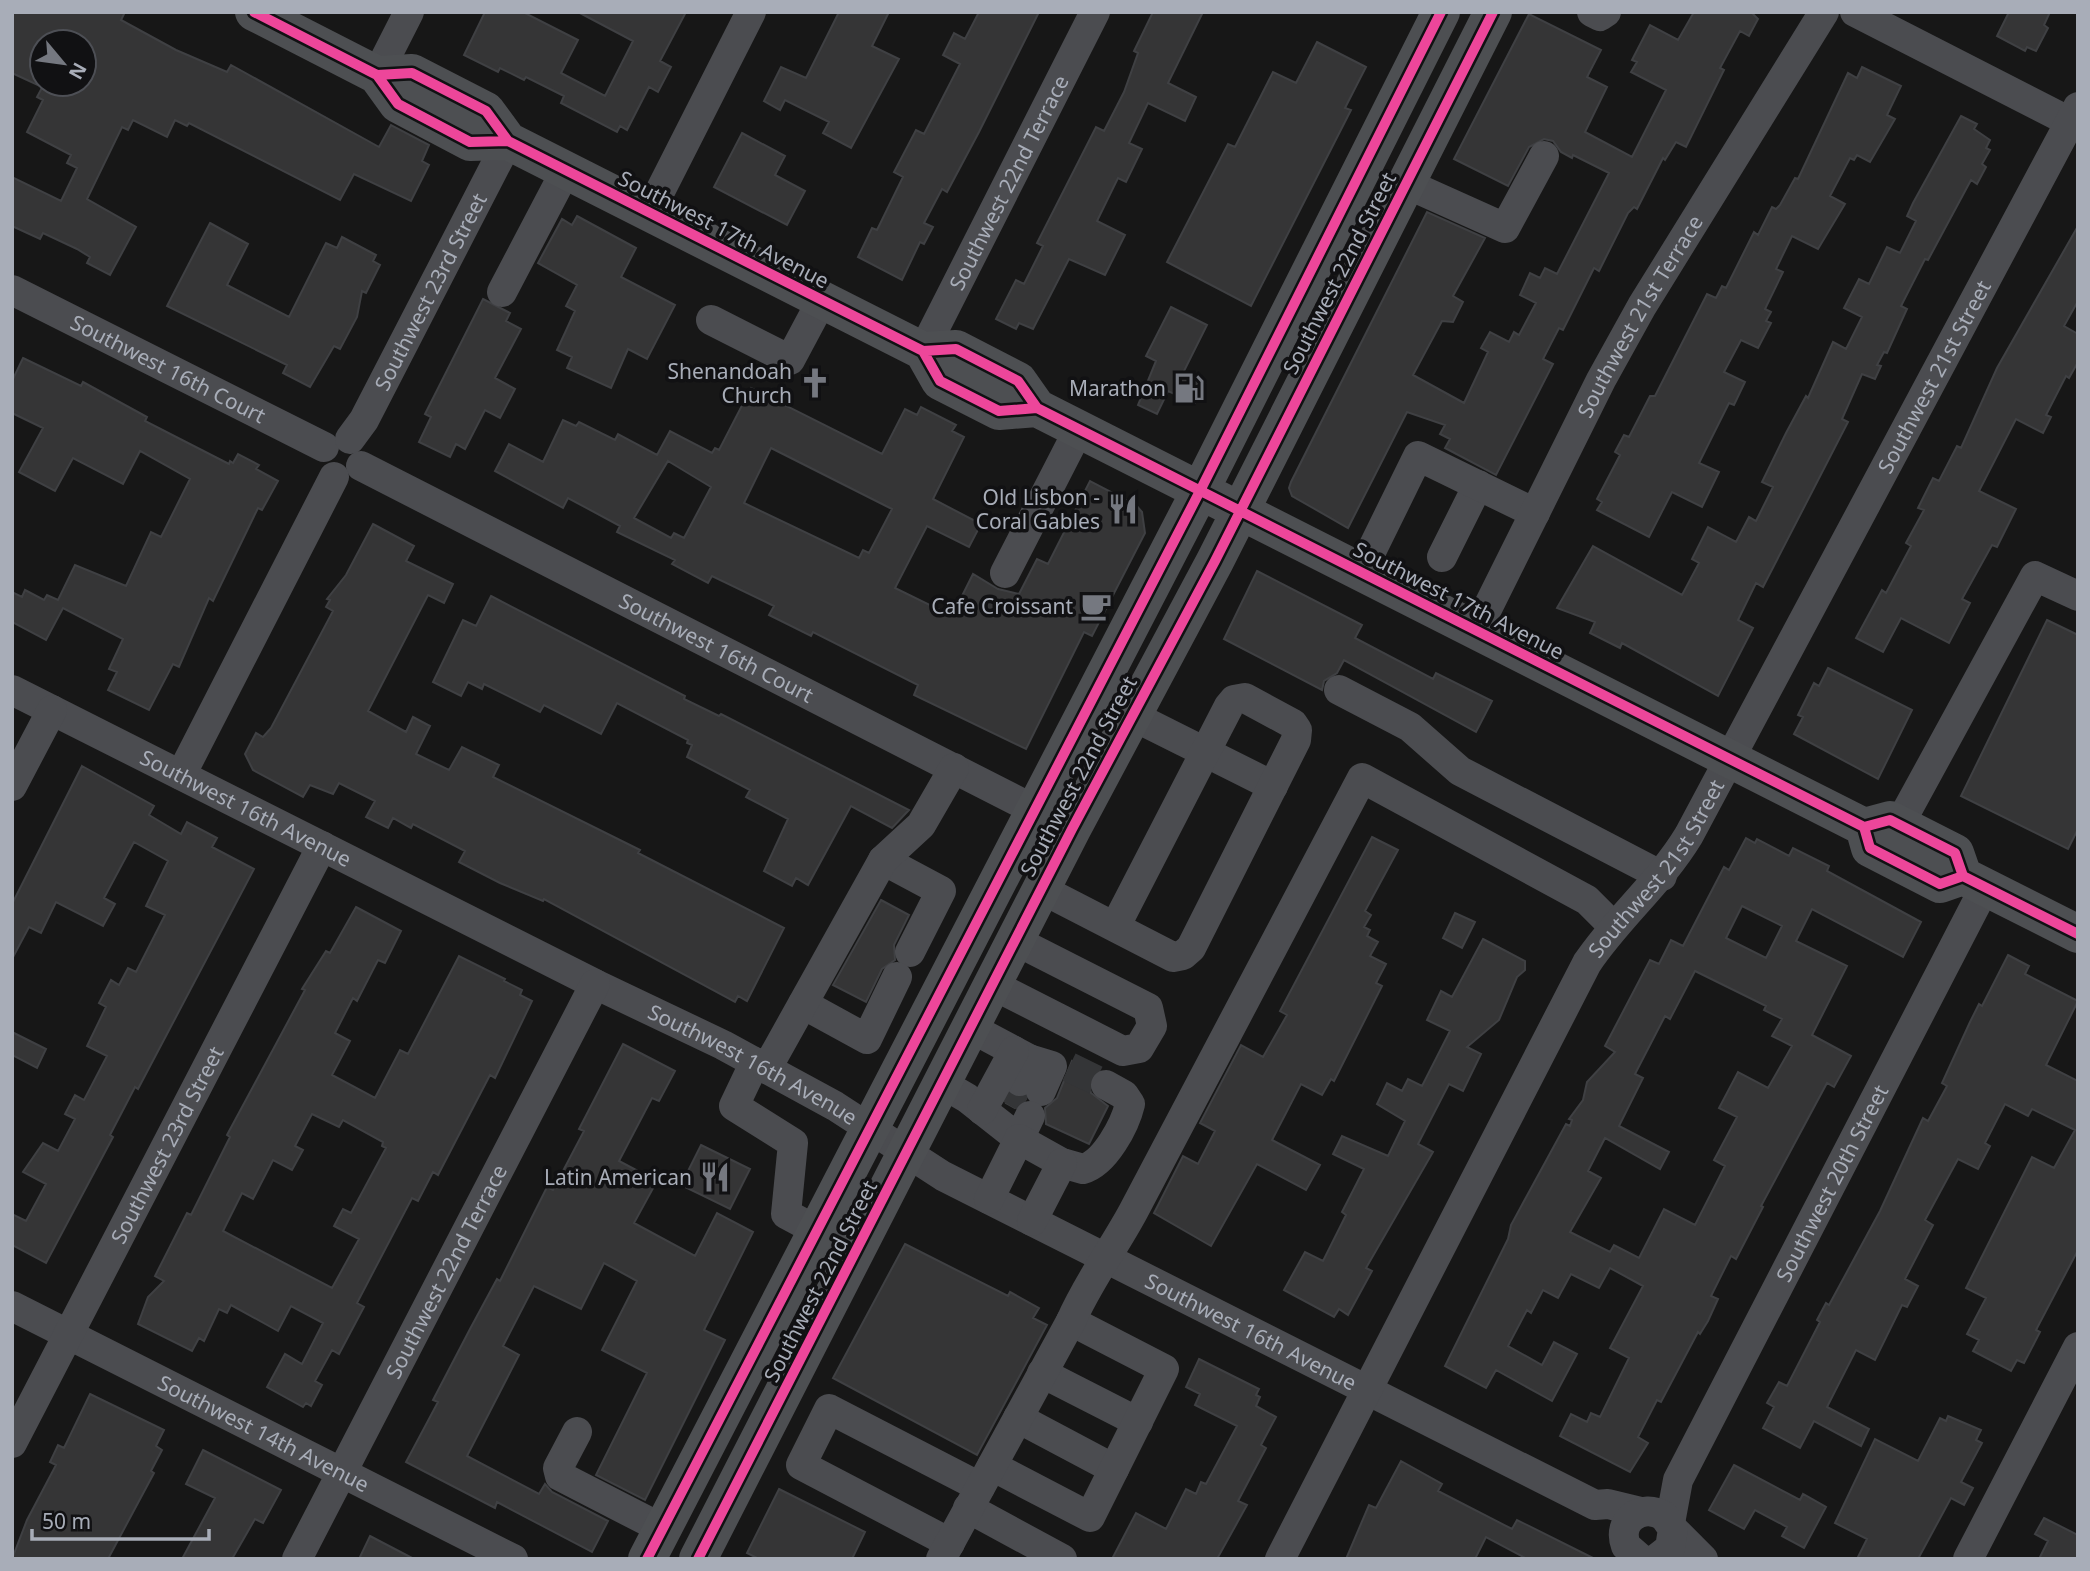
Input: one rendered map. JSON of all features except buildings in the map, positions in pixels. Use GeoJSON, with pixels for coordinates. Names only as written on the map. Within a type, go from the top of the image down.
{"type":"FeatureCollection","features":[{"type":"Feature","properties":{"kind":"main road"},"geometry":{"type":"LineString","coordinates":[[254,12],[377,75]]}},
{"type":"Feature","properties":{"kind":"main road","name":"Southwest 22nd Street"},"geometry":{"type":"LineString","coordinates":[[655,1544],[1200,491],[1441,12]]}},
{"type":"Feature","properties":{"kind":"main road","name":"Southwest 22nd Street"},"geometry":{"type":"LineString","coordinates":[[698,1559],[1131,715],[1240,512],[1493,12]]}},
{"type":"Feature","properties":{"kind":"main road","name":"Southwest 17th Avenue"},"geometry":{"type":"LineString","coordinates":[[377,75],[412,73],[486,111],[508,141],[923,351],[956,349],[1017,381],[1037,408],[1240,512],[1732,760],[1881,826],[1955,853],[1974,882]]}},
{"type":"Feature","properties":{"kind":"main road"},"geometry":{"type":"LineString","coordinates":[[1974,882],[2078,934]]}},
{"type":"Feature","properties":{"kind":"street"},"geometry":{"type":"LineString","coordinates":[[377,75],[409,12]]}},
{"type":"Feature","properties":{"kind":"street"},"geometry":{"type":"LineString","coordinates":[[649,213],[751,12]]}},
{"type":"Feature","properties":{"kind":"street","name":"Southwest 22nd Terrace"},"geometry":{"type":"LineString","coordinates":[[923,351],[1095,12]]}},
{"type":"Feature","properties":{"kind":"street"},"geometry":{"type":"LineString","coordinates":[[1592,12],[1600,16],[1606,12]]}},
{"type":"Feature","properties":{"kind":"street","name":"Southwest 21st Terrace"},"geometry":{"type":"LineString","coordinates":[[1476,631],[1601,380],[1642,306],[1824,12]]}},
{"type":"Feature","properties":{"kind":"street"},"geometry":{"type":"LineString","coordinates":[[1855,12],[2075,118]]}},
{"type":"Feature","properties":{"kind":"street","name":"Southwest 21st Street"},"geometry":{"type":"LineString","coordinates":[[1280,1559],[1587,963],[1614,926],[1662,876],[1689,835],[1732,760],[1928,384],[2075,118]]}},
{"type":"Feature","properties":{"kind":"street","name":"Southwest 23rd Street"},"geometry":{"type":"LineString","coordinates":[[181,775],[342,457],[364,420],[508,141]]}},
{"type":"Feature","properties":{"kind":"street"},"geometry":{"type":"LineString","coordinates":[[1406,184],[1505,228],[1544,156]]}},
{"type":"Feature","properties":{"kind":"street"},"geometry":{"type":"LineString","coordinates":[[502,292],[566,170]]}},
{"type":"Feature","properties":{"kind":"street","name":"Southwest 16th Court"},"geometry":{"type":"LineString","coordinates":[[12,290],[1072,829]]}},
{"type":"Feature","properties":{"kind":"street"},"geometry":{"type":"LineString","coordinates":[[711,320],[790,360],[822,300]]}},
{"type":"Feature","properties":{"kind":"street"},"geometry":{"type":"LineString","coordinates":[[1004,573],[1079,429]]}},
{"type":"Feature","properties":{"kind":"street"},"geometry":{"type":"LineString","coordinates":[[1360,572],[1418,456],[1535,513]]}},
{"type":"Feature","properties":{"kind":"street"},"geometry":{"type":"LineString","coordinates":[[1442,557],[1478,485]]}},
{"type":"Feature","properties":{"kind":"street"},"geometry":{"type":"LineString","coordinates":[[1881,826],[2035,576],[2078,596]]}},
{"type":"Feature","properties":{"kind":"street","name":"Southwest 16th Avenue"},"geometry":{"type":"LineString","coordinates":[[12,690],[761,1065],[869,1128],[907,1154],[989,1199],[1597,1506],[1646,1539],[1703,1559]]}},
{"type":"Feature","properties":{"kind":"street"},"geometry":{"type":"LineString","coordinates":[[1339,690],[1410,727],[1460,771],[1662,876]]}},
{"type":"Feature","properties":{"kind":"street"},"geometry":{"type":"LineString","coordinates":[[1041,889],[1173,957],[1183,954],[1191,948],[1296,740],[1297,730],[1293,724],[1245,698],[1234,700],[1204,751],[1115,927]]}},
{"type":"Feature","properties":{"kind":"street"},"geometry":{"type":"LineString","coordinates":[[12,786],[52,710]]}},
{"type":"Feature","properties":{"kind":"street"},"geometry":{"type":"LineString","coordinates":[[1131,715],[1273,786]]}},
{"type":"Feature","properties":{"kind":"street"},"geometry":{"type":"LineString","coordinates":[[857,1252],[786,1214],[793,1143],[734,1106],[803,1004],[883,860],[921,825],[954,768]]}},
{"type":"Feature","properties":{"kind":"street"},"geometry":{"type":"LineString","coordinates":[[1071,1321],[1164,1369],[1090,1517],[980,1487],[829,1409],[801,1465],[946,1554],[980,1487],[1071,1321],[1087,1286],[1107,1259],[1362,778],[1587,900],[1614,926]]}},
{"type":"Feature","properties":{"kind":"street","name":"Southwest 23rd Street"},"geometry":{"type":"LineString","coordinates":[[12,1443],[322,846]]}},
{"type":"Feature","properties":{"kind":"street"},"geometry":{"type":"LineString","coordinates":[[803,1004],[867,1039],[941,891],[883,860]]}},
{"type":"Feature","properties":{"kind":"street","name":"Southwest 20th Street"},"geometry":{"type":"LineString","coordinates":[[1646,1539],[1678,1480],[1974,882]]}},
{"type":"Feature","properties":{"kind":"street"},"geometry":{"type":"LineString","coordinates":[[993,985],[1123,1051],[1139,1048],[1146,1040],[1152,1027],[1148,1008],[1016,941]]}},
{"type":"Feature","properties":{"kind":"street","name":"Southwest 22nd Terrace"},"geometry":{"type":"LineString","coordinates":[[297,1559],[595,984]]}},
{"type":"Feature","properties":{"kind":"street"},"geometry":{"type":"LineString","coordinates":[[971,1028],[1024,1092],[1062,1163],[1083,1169],[1089,1167],[1101,1157],[1127,1116],[1130,1104],[1124,1095],[1106,1085]]}},
{"type":"Feature","properties":{"kind":"street"},"geometry":{"type":"LineString","coordinates":[[943,1084],[1024,1092]]}},
{"type":"Feature","properties":{"kind":"street"},"geometry":{"type":"LineString","coordinates":[[989,1199],[1024,1092]]}},
{"type":"Feature","properties":{"kind":"street"},"geometry":{"type":"LineString","coordinates":[[1032,1221],[1062,1163]]}},
{"type":"Feature","properties":{"kind":"street","name":"Southwest 14th Avenue"},"geometry":{"type":"LineString","coordinates":[[12,1307],[342,1471],[508,1558]]}},
{"type":"Feature","properties":{"kind":"street"},"geometry":{"type":"LineString","coordinates":[[1968,1559],[2078,1347]]}},
{"type":"Feature","properties":{"kind":"street"},"geometry":{"type":"LineString","coordinates":[[1042,1373],[1138,1422]]}},
{"type":"Feature","properties":{"kind":"street"},"geometry":{"type":"LineString","coordinates":[[1018,1418],[1114,1469]]}},
{"type":"Feature","properties":{"kind":"street"},"geometry":{"type":"LineString","coordinates":[[577,1432],[558,1468],[560,1476],[655,1544]]}},
{"type":"Feature","properties":{"kind":"street"},"geometry":{"type":"LineString","coordinates":[[980,1487],[1062,1559]]}},
{"type":"Feature","properties":{"kind":"street"},"geometry":{"type":"LineString","coordinates":[[1646,1539],[1692,1559]]}},
{"type":"Feature","properties":{"kind":"tunnel"},"geometry":{"type":"LineString","coordinates":[[1069,1067],[1106,1085]]}},
{"type":"Feature","properties":{"kind":"tunnel"},"geometry":{"type":"LineString","coordinates":[[1007,1104],[1020,1081]]}},
{"type":"Feature","properties":{"kind":"cycle path"},"geometry":{"type":"LineString","coordinates":[[254,12],[377,75],[398,104],[470,142],[508,141]]}},
{"type":"Feature","properties":{"kind":"cycle path"},"geometry":{"type":"LineString","coordinates":[[647,1559],[1200,491],[1441,12]]}},
{"type":"Feature","properties":{"kind":"cycle path"},"geometry":{"type":"LineString","coordinates":[[698,1559],[1072,829],[1215,561],[1493,12]]}},
{"type":"Feature","properties":{"kind":"cycle path"},"geometry":{"type":"LineString","coordinates":[[377,75],[412,73],[486,111],[508,141],[923,351],[956,349],[1018,381],[1037,408],[1864,827],[1890,820],[1955,853],[1963,876]]}},
{"type":"Feature","properties":{"kind":"cycle path"},"geometry":{"type":"LineString","coordinates":[[923,351],[940,381],[999,411],[1037,408]]}},
{"type":"Feature","properties":{"kind":"cycle path"},"geometry":{"type":"LineString","coordinates":[[1864,827],[1870,848],[1940,884],[1963,876],[2078,934]]}},
{"type":"Feature","properties":{"kind":"place","name":"Shenandoah Church"},"geometry":{"type":"Point","coordinates":[815,383]}},
{"type":"Feature","properties":{"kind":"place","name":"Marathon"},"geometry":{"type":"Point","coordinates":[1189,388]}},
{"type":"Feature","properties":{"kind":"place","name":"Old Lisbon - Coral Gables"},"geometry":{"type":"Point","coordinates":[1123,509]}},
{"type":"Feature","properties":{"kind":"place","name":"Cafe Croissant"},"geometry":{"type":"Point","coordinates":[1096,606]}},
{"type":"Feature","properties":{"kind":"place","name":"Latin American"},"geometry":{"type":"Point","coordinates":[715,1177]}}]}
